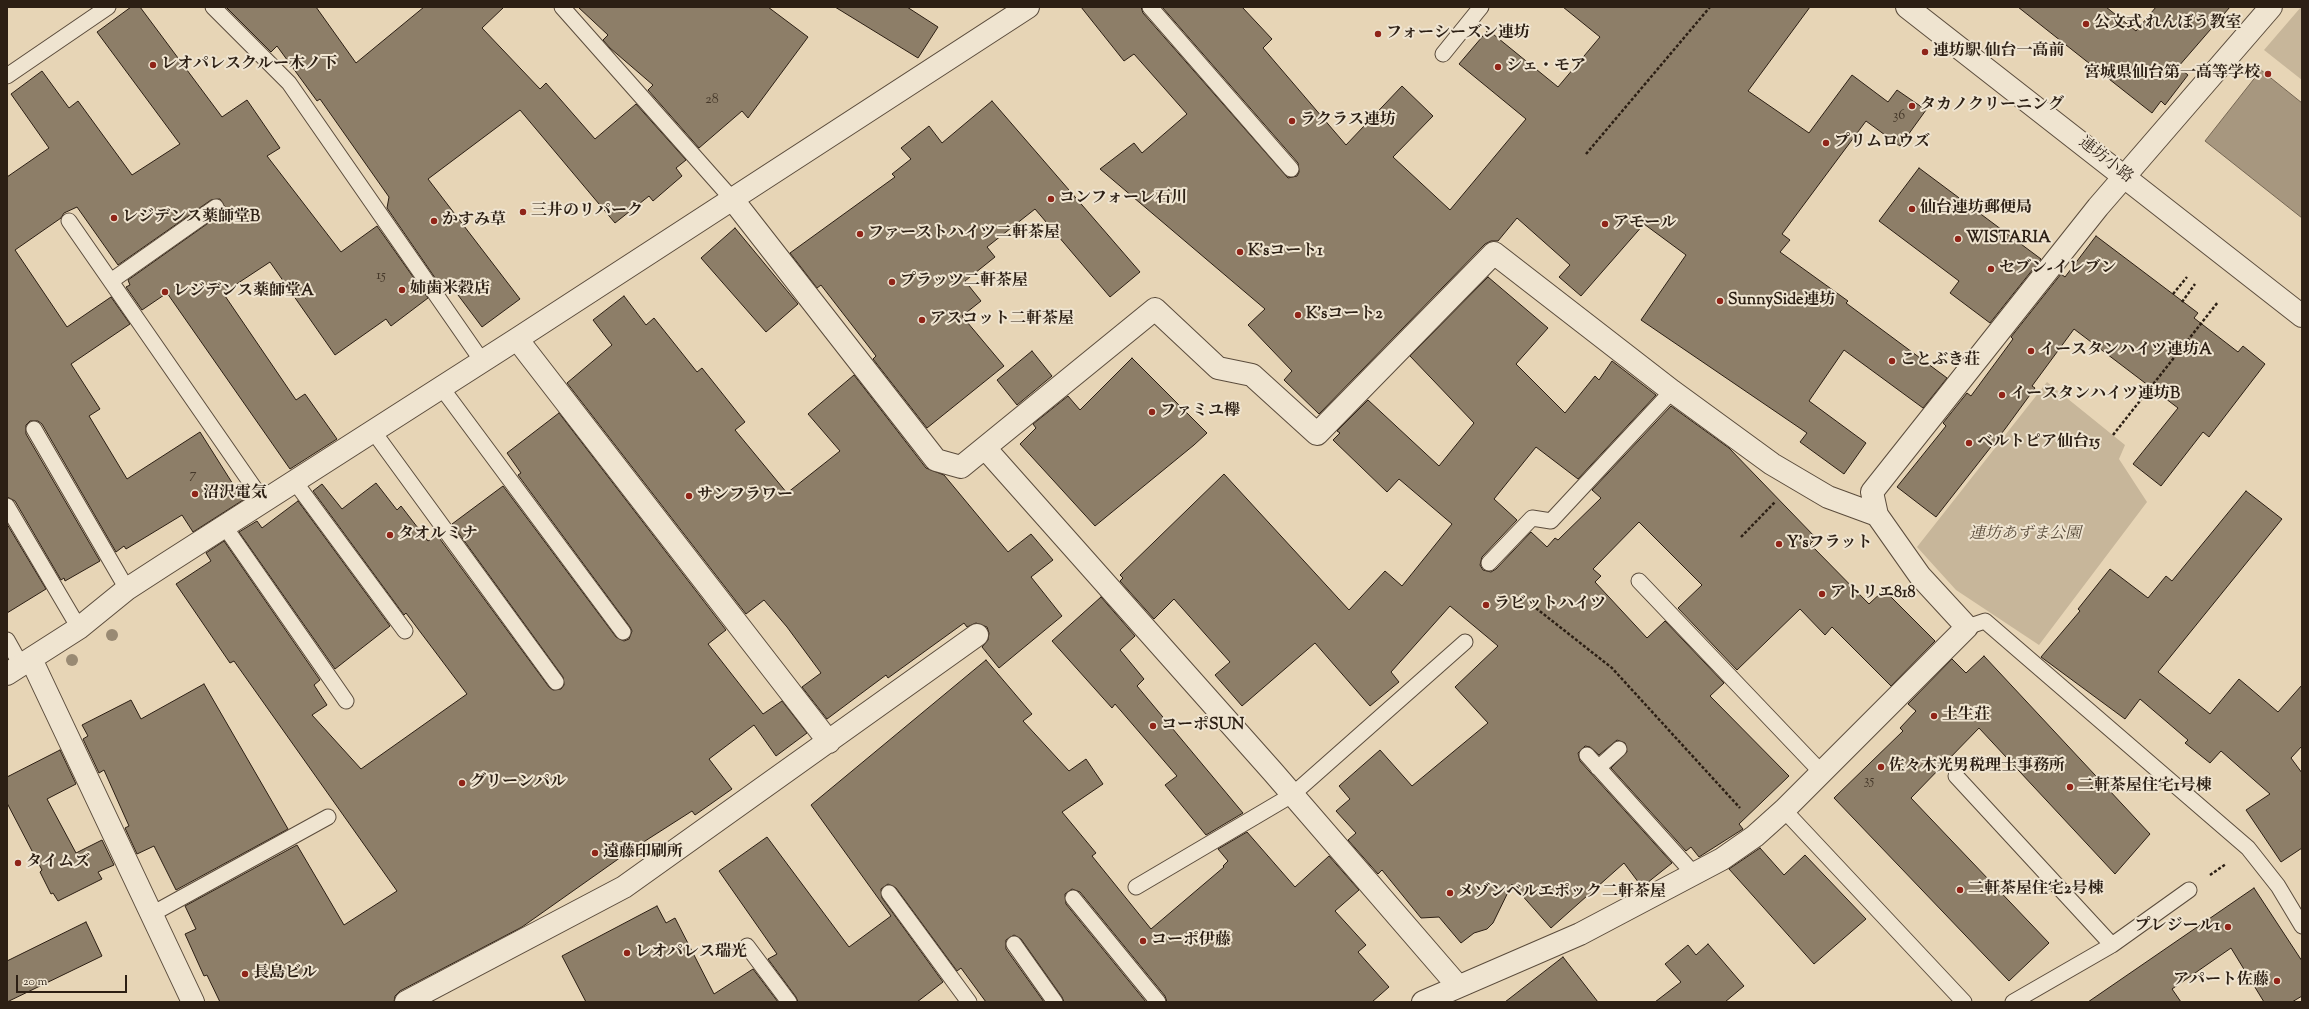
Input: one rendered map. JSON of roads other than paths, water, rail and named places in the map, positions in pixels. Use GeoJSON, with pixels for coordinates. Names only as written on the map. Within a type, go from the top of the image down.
{"type":"FeatureCollection","features":[{"type":"Feature","properties":{"kind":"street"},"geometry":{"type":"LineString","coordinates":[[193,1002],[152,914],[20,666],[79,628],[128,589],[733,200],[1028,7]]}},
{"type":"Feature","properties":{"kind":"street","name":"連坊小路"},"geometry":{"type":"LineString","coordinates":[[1907,7],[2125,176],[2302,316]]}},
{"type":"Feature","properties":{"kind":"street"},"geometry":{"type":"LineString","coordinates":[[1423,1002],[1580,934],[1722,859],[1761,830],[1784,810],[1967,627],[1920,576],[1877,515],[1872,492],[2125,176],[2271,7]]}},
{"type":"Feature","properties":{"kind":"street"},"geometry":{"type":"LineString","coordinates":[[733,200],[936,460],[960,467],[986,448],[1155,309],[1218,368],[1252,376],[1317,434],[1494,253],[1672,391],[1772,464],[1828,497],[1877,515]]}},
{"type":"Feature","properties":{"kind":"street"},"geometry":{"type":"LineString","coordinates":[[517,339],[829,742]]}},
{"type":"Feature","properties":{"kind":"street"},"geometry":{"type":"LineString","coordinates":[[986,448],[1458,986]]}},
{"type":"Feature","properties":{"kind":"street"},"geometry":{"type":"LineString","coordinates":[[406,1002],[624,887],[978,635]]}},
{"type":"Feature","properties":{"kind":"lane"},"geometry":{"type":"LineString","coordinates":[[7,76],[108,7]]}},
{"type":"Feature","properties":{"kind":"lane"},"geometry":{"type":"LineString","coordinates":[[213,7],[289,83],[482,362]]}},
{"type":"Feature","properties":{"kind":"lane"},"geometry":{"type":"LineString","coordinates":[[562,7],[733,200]]}},
{"type":"Feature","properties":{"kind":"lane"},"geometry":{"type":"LineString","coordinates":[[1150,7],[1291,169]]}},
{"type":"Feature","properties":{"kind":"lane"},"geometry":{"type":"LineString","coordinates":[[1443,54],[1481,7]]}},
{"type":"Feature","properties":{"kind":"lane"},"geometry":{"type":"LineString","coordinates":[[111,281],[216,207]]}},
{"type":"Feature","properties":{"kind":"lane"},"geometry":{"type":"LineString","coordinates":[[69,221],[264,502]]}},
{"type":"Feature","properties":{"kind":"lane"},"geometry":{"type":"LineString","coordinates":[[441,387],[623,632]]}},
{"type":"Feature","properties":{"kind":"lane"},"geometry":{"type":"LineString","coordinates":[[1490,563],[1532,518],[1551,521],[1672,391]]}},
{"type":"Feature","properties":{"kind":"lane"},"geometry":{"type":"LineString","coordinates":[[34,429],[128,589]]}},
{"type":"Feature","properties":{"kind":"lane"},"geometry":{"type":"LineString","coordinates":[[373,431],[556,682]]}},
{"type":"Feature","properties":{"kind":"lane"},"geometry":{"type":"LineString","coordinates":[[295,482],[405,631]]}},
{"type":"Feature","properties":{"kind":"lane"},"geometry":{"type":"LineString","coordinates":[[7,506],[79,628]]}},
{"type":"Feature","properties":{"kind":"lane"},"geometry":{"type":"LineString","coordinates":[[225,527],[346,701]]}},
{"type":"Feature","properties":{"kind":"lane"},"geometry":{"type":"LineString","coordinates":[[1639,581],[1822,773]]}},
{"type":"Feature","properties":{"kind":"lane"},"geometry":{"type":"LineString","coordinates":[[1967,627],[1985,620],[2248,848],[2278,886],[2302,926]]}},
{"type":"Feature","properties":{"kind":"lane"},"geometry":{"type":"LineString","coordinates":[[7,640],[20,666]]}},
{"type":"Feature","properties":{"kind":"lane"},"geometry":{"type":"LineString","coordinates":[[1136,887],[1292,795],[1466,642]]}},
{"type":"Feature","properties":{"kind":"lane"},"geometry":{"type":"LineString","coordinates":[[1598,768],[1619,749]]}},
{"type":"Feature","properties":{"kind":"lane"},"geometry":{"type":"LineString","coordinates":[[1587,755],[1694,874]]}},
{"type":"Feature","properties":{"kind":"lane"},"geometry":{"type":"LineString","coordinates":[[1956,776],[2112,945]]}},
{"type":"Feature","properties":{"kind":"lane"},"geometry":{"type":"LineString","coordinates":[[1784,810],[1964,1002]]}},
{"type":"Feature","properties":{"kind":"lane"},"geometry":{"type":"LineString","coordinates":[[152,914],[328,817]]}},
{"type":"Feature","properties":{"kind":"lane"},"geometry":{"type":"LineString","coordinates":[[2013,1002],[2112,945],[2189,890]]}},
{"type":"Feature","properties":{"kind":"lane"},"geometry":{"type":"LineString","coordinates":[[889,893],[969,1002]]}},
{"type":"Feature","properties":{"kind":"lane"},"geometry":{"type":"LineString","coordinates":[[1073,898],[1158,1002]]}},
{"type":"Feature","properties":{"kind":"lane"},"geometry":{"type":"LineString","coordinates":[[1014,944],[1055,1002]]}},
{"type":"Feature","properties":{"kind":"lane"},"geometry":{"type":"LineString","coordinates":[[748,946],[788,1002]]}},
{"type":"Feature","properties":{"kind":"place","name":"公文式 れんぼう教室"},"geometry":{"type":"Point","coordinates":[2086,24]}},
{"type":"Feature","properties":{"kind":"place","name":"フォーシーズン連坊"},"geometry":{"type":"Point","coordinates":[1378,34]}},
{"type":"Feature","properties":{"kind":"place","name":"連坊駅 仙台一高前"},"geometry":{"type":"Point","coordinates":[1925,52]}},
{"type":"Feature","properties":{"kind":"place","name":"レオパレスクルー木ノ下"},"geometry":{"type":"Point","coordinates":[153,65]}},
{"type":"Feature","properties":{"kind":"place","name":"シェ・モア"},"geometry":{"type":"Point","coordinates":[1498,67]}},
{"type":"Feature","properties":{"kind":"place","name":"宮城県仙台第一高等学校"},"geometry":{"type":"Point","coordinates":[2268,74]}},
{"type":"Feature","properties":{"kind":"place","name":"タカノクリーニング"},"geometry":{"type":"Point","coordinates":[1912,106]}},
{"type":"Feature","properties":{"kind":"place","name":"ラクラス連坊"},"geometry":{"type":"Point","coordinates":[1292,121]}},
{"type":"Feature","properties":{"kind":"place","name":"プリムロウズ"},"geometry":{"type":"Point","coordinates":[1826,143]}},
{"type":"Feature","properties":{"kind":"place","name":"コンフォーレ石川"},"geometry":{"type":"Point","coordinates":[1051,199]}},
{"type":"Feature","properties":{"kind":"place","name":"仙台連坊郵便局"},"geometry":{"type":"Point","coordinates":[1912,209]}},
{"type":"Feature","properties":{"kind":"place","name":"三井のリパーク"},"geometry":{"type":"Point","coordinates":[523,212]}},
{"type":"Feature","properties":{"kind":"place","name":"レジデンス薬師堂B"},"geometry":{"type":"Point","coordinates":[114,218]}},
{"type":"Feature","properties":{"kind":"place","name":"かすみ草"},"geometry":{"type":"Point","coordinates":[434,221]}},
{"type":"Feature","properties":{"kind":"place","name":"アモール"},"geometry":{"type":"Point","coordinates":[1605,224]}},
{"type":"Feature","properties":{"kind":"place","name":"ファーストハイツ二軒茶屋"},"geometry":{"type":"Point","coordinates":[860,234]}},
{"type":"Feature","properties":{"kind":"place","name":"WISTARIA"},"geometry":{"type":"Point","coordinates":[1958,239]}},
{"type":"Feature","properties":{"kind":"place","name":"K'sコート1"},"geometry":{"type":"Point","coordinates":[1240,252]}},
{"type":"Feature","properties":{"kind":"place","name":"セブン-イレブン"},"geometry":{"type":"Point","coordinates":[1991,269]}},
{"type":"Feature","properties":{"kind":"place","name":"プラッツ二軒茶屋"},"geometry":{"type":"Point","coordinates":[892,282]}},
{"type":"Feature","properties":{"kind":"place","name":"姉歯米穀店"},"geometry":{"type":"Point","coordinates":[402,290]}},
{"type":"Feature","properties":{"kind":"place","name":"レジデンス薬師堂A"},"geometry":{"type":"Point","coordinates":[165,292]}},
{"type":"Feature","properties":{"kind":"place","name":"SunnySide連坊"},"geometry":{"type":"Point","coordinates":[1720,301]}},
{"type":"Feature","properties":{"kind":"place","name":"K'sコート2"},"geometry":{"type":"Point","coordinates":[1298,315]}},
{"type":"Feature","properties":{"kind":"place","name":"アスコット二軒茶屋"},"geometry":{"type":"Point","coordinates":[922,320]}},
{"type":"Feature","properties":{"kind":"place","name":"イースタンハイツ連坊A"},"geometry":{"type":"Point","coordinates":[2031,351]}},
{"type":"Feature","properties":{"kind":"place","name":"ことぶき荘"},"geometry":{"type":"Point","coordinates":[1892,361]}},
{"type":"Feature","properties":{"kind":"place","name":"イースタンハイツ連坊B"},"geometry":{"type":"Point","coordinates":[2002,395]}},
{"type":"Feature","properties":{"kind":"place","name":"ファミユ欅"},"geometry":{"type":"Point","coordinates":[1152,412]}},
{"type":"Feature","properties":{"kind":"place","name":"ベルトピア仙台15"},"geometry":{"type":"Point","coordinates":[1969,443]}},
{"type":"Feature","properties":{"kind":"place","name":"沼沢電気"},"geometry":{"type":"Point","coordinates":[195,494]}},
{"type":"Feature","properties":{"kind":"place","name":"サンフラワー"},"geometry":{"type":"Point","coordinates":[689,496]}},
{"type":"Feature","properties":{"kind":"place","name":"タオルミナ"},"geometry":{"type":"Point","coordinates":[390,535]}},
{"type":"Feature","properties":{"kind":"place","name":"Y'sフラット"},"geometry":{"type":"Point","coordinates":[1779,544]}},
{"type":"Feature","properties":{"kind":"place","name":"アトリエ818"},"geometry":{"type":"Point","coordinates":[1822,594]}},
{"type":"Feature","properties":{"kind":"place","name":"ラビットハイツ"},"geometry":{"type":"Point","coordinates":[1486,605]}},
{"type":"Feature","properties":{"kind":"place","name":"土生荘"},"geometry":{"type":"Point","coordinates":[1934,716]}},
{"type":"Feature","properties":{"kind":"place","name":"コーポSUN"},"geometry":{"type":"Point","coordinates":[1153,726]}},
{"type":"Feature","properties":{"kind":"place","name":"佐々木光男税理士事務所"},"geometry":{"type":"Point","coordinates":[1881,767]}},
{"type":"Feature","properties":{"kind":"place","name":"グリーンパル"},"geometry":{"type":"Point","coordinates":[462,783]}},
{"type":"Feature","properties":{"kind":"place","name":"二軒茶屋住宅1号棟"},"geometry":{"type":"Point","coordinates":[2070,787]}},
{"type":"Feature","properties":{"kind":"place","name":"遠藤印刷所"},"geometry":{"type":"Point","coordinates":[595,853]}},
{"type":"Feature","properties":{"kind":"place","name":"タイムズ"},"geometry":{"type":"Point","coordinates":[18,863]}},
{"type":"Feature","properties":{"kind":"place","name":"二軒茶屋住宅2号棟"},"geometry":{"type":"Point","coordinates":[1960,890]}},
{"type":"Feature","properties":{"kind":"place","name":"メゾンベルエポック二軒茶屋"},"geometry":{"type":"Point","coordinates":[1450,893]}},
{"type":"Feature","properties":{"kind":"place","name":"プレジール1"},"geometry":{"type":"Point","coordinates":[2228,927]}},
{"type":"Feature","properties":{"kind":"place","name":"コーポ伊藤"},"geometry":{"type":"Point","coordinates":[1143,941]}},
{"type":"Feature","properties":{"kind":"place","name":"レオパレス瑞光"},"geometry":{"type":"Point","coordinates":[627,953]}},
{"type":"Feature","properties":{"kind":"place","name":"長島ビル"},"geometry":{"type":"Point","coordinates":[245,974]}},
{"type":"Feature","properties":{"kind":"place","name":"アパート佐藤"},"geometry":{"type":"Point","coordinates":[2277,981]}},
{"type":"Feature","properties":{"kind":"park label","name":"連坊あずま公園"},"geometry":{"type":"Point","coordinates":[2025,535]}}]}
